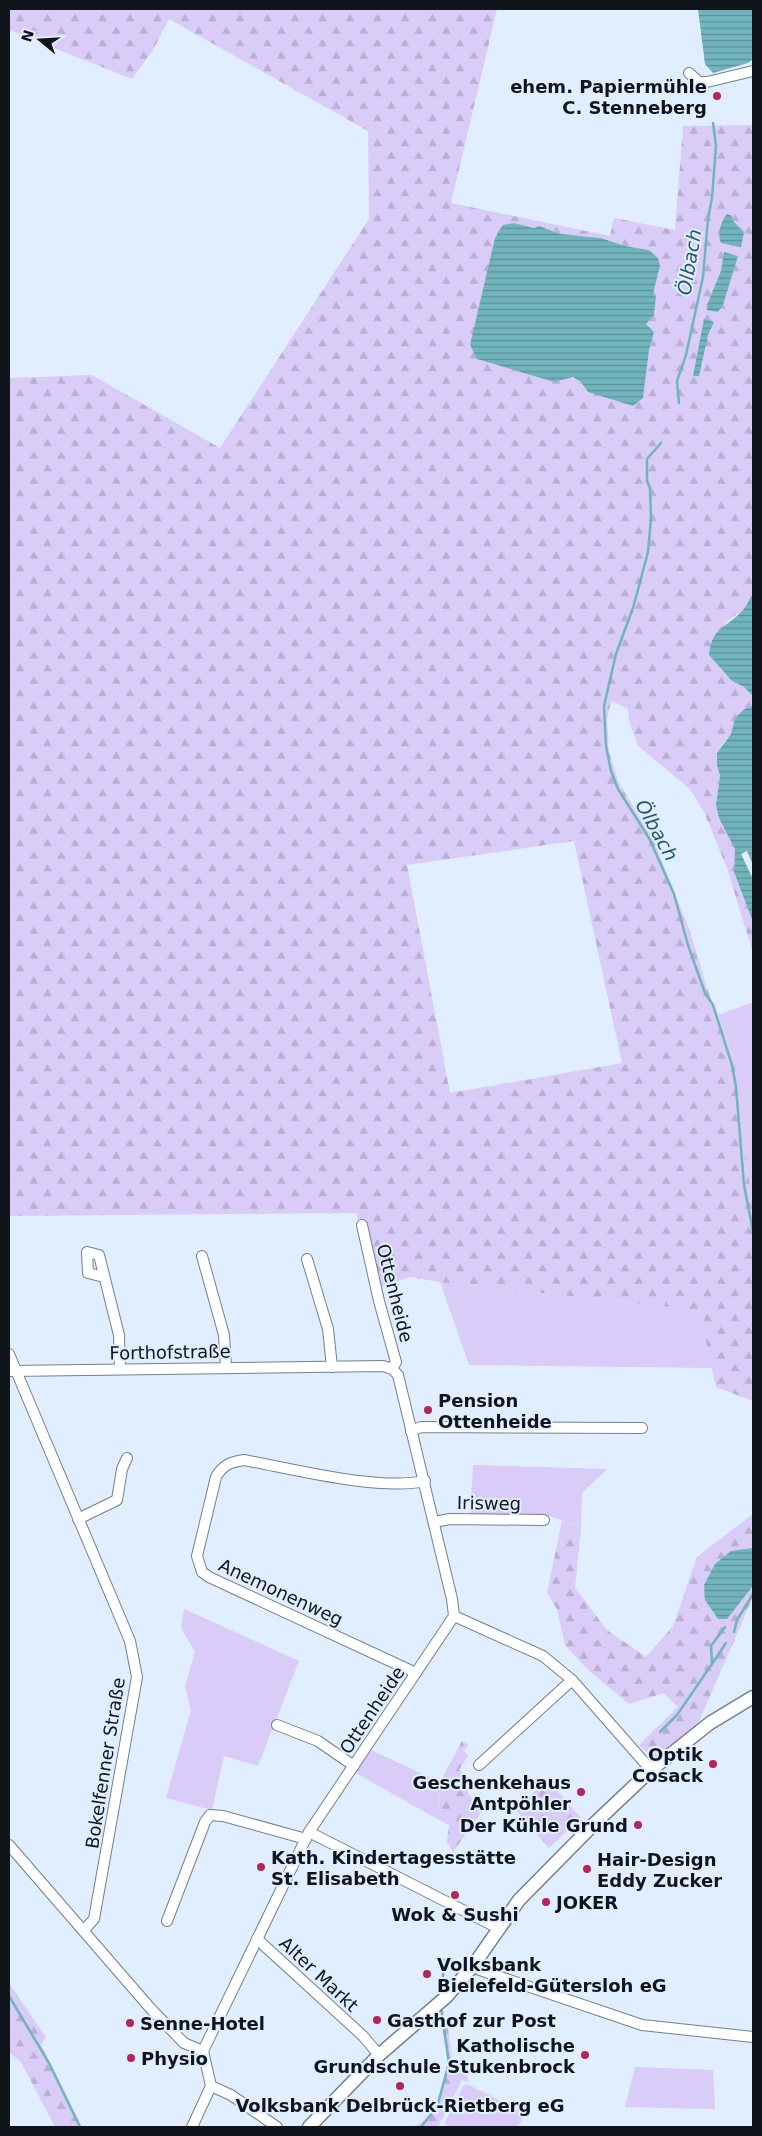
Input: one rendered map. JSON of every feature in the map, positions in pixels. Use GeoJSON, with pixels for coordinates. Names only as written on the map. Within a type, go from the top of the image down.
{"type":"FeatureCollection","features":[{"type":"Feature","properties":{"kind":"main road"},"geometry":{"type":"LineString","coordinates":[[309,2127],[379,2055],[442,2001],[473,1966],[519,1900],[651,1770],[710,1723],[753,1697]]}},
{"type":"Feature","properties":{"kind":"street"},"geometry":{"type":"LineString","coordinates":[[689,74],[699,82],[706,82],[753,71]]}},
{"type":"Feature","properties":{"kind":"street","name":"Ottenheide"},"geometry":{"type":"LineString","coordinates":[[362,1225],[379,1301],[396,1362],[392,1369]]}},
{"type":"Feature","properties":{"kind":"street"},"geometry":{"type":"LineString","coordinates":[[202,1256],[224,1335],[226,1368]]}},
{"type":"Feature","properties":{"kind":"street"},"geometry":{"type":"LineString","coordinates":[[307,1259],[328,1329],[332,1367]]}},
{"type":"Feature","properties":{"kind":"street"},"geometry":{"type":"LineString","coordinates":[[104,1277],[119,1335],[120,1369]]}},
{"type":"Feature","properties":{"kind":"street","name":"Bokelfenner Straße"},"geometry":{"type":"LineString","coordinates":[[9,1354],[12,1371],[130,1641],[137,1678],[94,1919],[84,1930]]}},
{"type":"Feature","properties":{"kind":"street","name":"Ottenheide"},"geometry":{"type":"LineString","coordinates":[[203,2051],[308,1836],[454,1616],[452,1599],[425,1481],[398,1374],[384,1366],[332,1367]]}},
{"type":"Feature","properties":{"kind":"street","name":"Forthofstraße"},"geometry":{"type":"LineString","coordinates":[[12,1371],[332,1367]]}},
{"type":"Feature","properties":{"kind":"street"},"geometry":{"type":"LineString","coordinates":[[411,1431],[420,1428],[642,1428]]}},
{"type":"Feature","properties":{"kind":"street"},"geometry":{"type":"LineString","coordinates":[[78,1519],[117,1500],[122,1470],[127,1458]]}},
{"type":"Feature","properties":{"kind":"street","name":"Anemonenweg"},"geometry":{"type":"LineString","coordinates":[[416,1673],[209,1577],[198,1564],[197,1556],[216,1477],[220,1470],[230,1462],[244,1460],[344,1478],[409,1485],[425,1481]]}},
{"type":"Feature","properties":{"kind":"street","name":"Irisweg"},"geometry":{"type":"LineString","coordinates":[[434,1522],[450,1519],[544,1520]]}},
{"type":"Feature","properties":{"kind":"street"},"geometry":{"type":"LineString","coordinates":[[454,1616],[542,1656],[572,1680],[651,1770]]}},
{"type":"Feature","properties":{"kind":"street"},"geometry":{"type":"LineString","coordinates":[[479,1765],[572,1680]]}},
{"type":"Feature","properties":{"kind":"street"},"geometry":{"type":"LineString","coordinates":[[277,1725],[318,1741],[354,1766]]}},
{"type":"Feature","properties":{"kind":"street"},"geometry":{"type":"LineString","coordinates":[[168,1921],[205,1822],[210,1815],[223,1816],[308,1836],[498,1928]]}},
{"type":"Feature","properties":{"kind":"street"},"geometry":{"type":"LineString","coordinates":[[9,1845],[139,1996],[184,2044],[203,2051],[211,2086],[192,2127]]}},
{"type":"Feature","properties":{"kind":"street","name":"Alter Markt"},"geometry":{"type":"LineString","coordinates":[[257,1939],[364,2036],[379,2055]]}},
{"type":"Feature","properties":{"kind":"street"},"geometry":{"type":"LineString","coordinates":[[473,1966],[642,2025],[753,2036]]}},
{"type":"Feature","properties":{"kind":"street"},"geometry":{"type":"LineString","coordinates":[[211,2086],[231,2095],[277,2127]]}},
{"type":"Feature","properties":{"kind":"green space"},"geometry":{"type":"Polygon","coordinates":[[[9,9],[497,9],[451,203],[610,236],[614,218],[675,230],[683,126],[753,125],[753,594],[745,609],[726,622],[709,655],[732,681],[744,687],[753,696],[753,706],[743,710],[735,718],[731,734],[721,746],[717,765],[720,776],[716,805],[735,849],[734,872],[753,922],[753,953],[727,868],[704,812],[690,789],[638,746],[629,720],[628,709],[611,701],[607,720],[609,752],[619,783],[653,839],[690,931],[707,988],[734,1060],[753,1209],[753,1401],[716,1387],[699,1310],[440,1282],[410,1277],[381,1287],[356,1213],[9,1216],[9,378],[92,375],[220,448],[369,219],[368,131],[169,19],[153,50],[132,79],[9,30],[9,9]],[[514,223],[503,226],[470,345],[477,358],[553,382],[573,377],[581,382],[588,392],[643,398],[649,350],[654,332],[646,325],[654,315],[656,297],[653,293],[655,280],[649,250],[625,246],[601,238],[561,234],[546,228],[534,228],[514,223]],[[574,841],[407,865],[450,1093],[622,1063],[574,841]]]}},
{"type":"Feature","properties":{"kind":"green space"},"geometry":{"type":"Polygon","coordinates":[[[753,1002],[753,1209],[734,1060],[718,1015],[753,1002]]]}},
{"type":"Feature","properties":{"kind":"green space"},"geometry":{"type":"Polygon","coordinates":[[[440,1282],[699,1310],[714,1368],[469,1365],[440,1282]]]}},
{"type":"Feature","properties":{"kind":"green space"},"geometry":{"type":"Polygon","coordinates":[[[473,1465],[607,1469],[582,1493],[581,1527],[547,1515],[470,1517],[473,1465]]]}},
{"type":"Feature","properties":{"kind":"green space"},"geometry":{"type":"Polygon","coordinates":[[[753,1514],[753,1548],[715,1564],[705,1592],[708,1604],[718,1619],[727,1619],[753,1586],[753,1597],[697,1726],[657,1762],[639,1745],[678,1707],[664,1693],[629,1704],[588,1670],[565,1645],[557,1609],[547,1593],[562,1521],[581,1527],[575,1588],[607,1630],[646,1657],[673,1626],[697,1557],[753,1514]]]}},
{"type":"Feature","properties":{"kind":"green space"},"geometry":{"type":"Polygon","coordinates":[[[184,1609],[299,1661],[258,1766],[224,1756],[212,1810],[166,1798],[191,1710],[185,1686],[195,1652],[181,1628],[184,1609]]]}},
{"type":"Feature","properties":{"kind":"green space"},"geometry":{"type":"Polygon","coordinates":[[[462,1741],[469,1745],[464,1750],[468,1756],[459,1770],[467,1776],[468,1793],[482,1811],[453,1852],[447,1842],[449,1825],[439,1820],[440,1782],[462,1741]]]}},
{"type":"Feature","properties":{"kind":"green space"},"geometry":{"type":"Polygon","coordinates":[[[371,1750],[440,1782],[439,1820],[356,1773],[371,1750]]]}},
{"type":"Feature","properties":{"kind":"green space"},"geometry":{"type":"Polygon","coordinates":[[[543,1784],[550,1791],[554,1787],[581,1818],[549,1848],[515,1809],[543,1784]]]}},
{"type":"Feature","properties":{"kind":"green space"},"geometry":{"type":"Polygon","coordinates":[[[9,1983],[46,2037],[41,2045],[82,2127],[55,2127],[21,2062],[9,2052],[9,1983]]]}},
{"type":"Feature","properties":{"kind":"green space"},"geometry":{"type":"Polygon","coordinates":[[[447,2020],[452,2060],[462,2059],[469,2082],[462,2080],[438,2127],[413,2127],[427,2117],[438,2101],[446,2073],[447,2059],[442,2024],[447,2020]]]}},
{"type":"Feature","properties":{"kind":"green space"},"geometry":{"type":"Polygon","coordinates":[[[635,2067],[713,2070],[715,2109],[625,2107],[635,2067]]]}},
{"type":"Feature","properties":{"kind":"green space"},"geometry":{"type":"Polygon","coordinates":[[[464,2085],[469,2085],[525,2113],[518,2127],[451,2127],[444,2124],[464,2085]]]}},
{"type":"Feature","properties":{"kind":"shaded area"},"geometry":{"type":"Polygon","coordinates":[[[698,9],[753,9],[753,59],[748,63],[713,73],[705,64],[698,9]]]}},
{"type":"Feature","properties":{"kind":"shaded area"},"geometry":{"type":"Polygon","coordinates":[[[727,214],[732,216],[733,221],[744,232],[741,247],[721,243],[719,236],[720,228],[727,214]]]}},
{"type":"Feature","properties":{"kind":"shaded area"},"geometry":{"type":"Polygon","coordinates":[[[514,223],[534,228],[539,226],[561,234],[601,238],[625,246],[649,250],[658,258],[660,266],[653,293],[656,297],[654,315],[646,324],[654,332],[649,350],[643,398],[633,406],[588,392],[581,382],[573,377],[554,382],[477,359],[470,345],[495,238],[503,225],[514,223]]]}},
{"type":"Feature","properties":{"kind":"shaded area"},"geometry":{"type":"Polygon","coordinates":[[[724,252],[738,256],[723,305],[718,312],[707,310],[707,305],[721,271],[724,252]]]}},
{"type":"Feature","properties":{"kind":"shaded area"},"geometry":{"type":"Polygon","coordinates":[[[704,319],[714,322],[708,335],[699,376],[693,376],[704,319]]]}},
{"type":"Feature","properties":{"kind":"shaded area"},"geometry":{"type":"Polygon","coordinates":[[[753,594],[753,696],[744,687],[732,681],[709,655],[713,638],[746,607],[753,594]]]}},
{"type":"Feature","properties":{"kind":"shaded area"},"geometry":{"type":"Polygon","coordinates":[[[753,706],[753,865],[747,851],[741,854],[753,879],[753,922],[734,872],[735,849],[719,818],[716,805],[720,776],[717,765],[717,753],[731,734],[735,718],[743,710],[753,706]]]}},
{"type":"Feature","properties":{"kind":"shaded area"},"geometry":{"type":"Polygon","coordinates":[[[753,1548],[753,1586],[727,1619],[718,1619],[705,1600],[704,1585],[715,1564],[731,1551],[753,1548]]]}},
{"type":"Feature","properties":{"kind":"waterway","name":"Ölbach"},"geometry":{"type":"LineString","coordinates":[[679,403],[677,381],[686,355],[703,277],[716,146],[713,123]]}},
{"type":"Feature","properties":{"kind":"waterway","name":"Ölbach"},"geometry":{"type":"LineString","coordinates":[[661,443],[647,459],[651,519],[648,552],[633,608],[616,654],[604,706],[606,746],[611,771],[618,789],[649,838],[674,894],[688,945],[705,993],[713,1005],[732,1065],[736,1087],[744,1185],[753,1231]]}},
{"type":"Feature","properties":{"kind":"waterway","name":"Ölbach"},"geometry":{"type":"LineString","coordinates":[[734,1632],[737,1620],[753,1594]]}},
{"type":"Feature","properties":{"kind":"waterway","name":"Ölbach"},"geometry":{"type":"LineString","coordinates":[[660,1732],[677,1715],[712,1664],[711,1646],[725,1627]]}},
{"type":"Feature","properties":{"kind":"waterway","name":"Ölbach"},"geometry":{"type":"LineString","coordinates":[[712,1664],[726,1643]]}},
{"type":"Feature","properties":{"kind":"waterway","name":"Ölbach"},"geometry":{"type":"LineString","coordinates":[[442,1994],[444,1960]]}},
{"type":"Feature","properties":{"kind":"waterway"},"geometry":{"type":"LineString","coordinates":[[9,1996],[49,2063],[80,2127]]}},
{"type":"Feature","properties":{"kind":"waterway","name":"Ölbach"},"geometry":{"type":"LineString","coordinates":[[421,2127],[437,2107],[449,2063],[441,2007]]}},
{"type":"Feature","properties":{"kind":"place","name":"ehem. Papiermühle C. Stenneberg"},"geometry":{"type":"Point","coordinates":[717,96]}},
{"type":"Feature","properties":{"kind":"place","name":"Pension Ottenheide"},"geometry":{"type":"Point","coordinates":[428,1410]}},
{"type":"Feature","properties":{"kind":"place","name":"Optik Cosack"},"geometry":{"type":"Point","coordinates":[713,1764]}},
{"type":"Feature","properties":{"kind":"place","name":"Geschenkehaus Antpöhler"},"geometry":{"type":"Point","coordinates":[581,1792]}},
{"type":"Feature","properties":{"kind":"place","name":"Der Kühle Grund"},"geometry":{"type":"Point","coordinates":[638,1825]}},
{"type":"Feature","properties":{"kind":"place","name":"Kath. Kindertagesstätte St. Elisabeth"},"geometry":{"type":"Point","coordinates":[261,1867]}},
{"type":"Feature","properties":{"kind":"place","name":"Hair-Design Eddy Zucker"},"geometry":{"type":"Point","coordinates":[587,1869]}},
{"type":"Feature","properties":{"kind":"place","name":"Wok & Sushi"},"geometry":{"type":"Point","coordinates":[455,1895]}},
{"type":"Feature","properties":{"kind":"place","name":"JOKER"},"geometry":{"type":"Point","coordinates":[546,1902]}},
{"type":"Feature","properties":{"kind":"place","name":"Volksbank Bielefeld-Gütersloh eG"},"geometry":{"type":"Point","coordinates":[427,1974]}},
{"type":"Feature","properties":{"kind":"place","name":"Gasthof zur Post"},"geometry":{"type":"Point","coordinates":[377,2020]}},
{"type":"Feature","properties":{"kind":"place","name":"Senne-Hotel"},"geometry":{"type":"Point","coordinates":[130,2023]}},
{"type":"Feature","properties":{"kind":"place","name":"Katholische Grundschule Stukenbrock"},"geometry":{"type":"Point","coordinates":[585,2055]}},
{"type":"Feature","properties":{"kind":"place","name":"Physio"},"geometry":{"type":"Point","coordinates":[131,2058]}},
{"type":"Feature","properties":{"kind":"place","name":"Volksbank Delbrück-Rietberg eG"},"geometry":{"type":"Point","coordinates":[400,2086]}}]}
